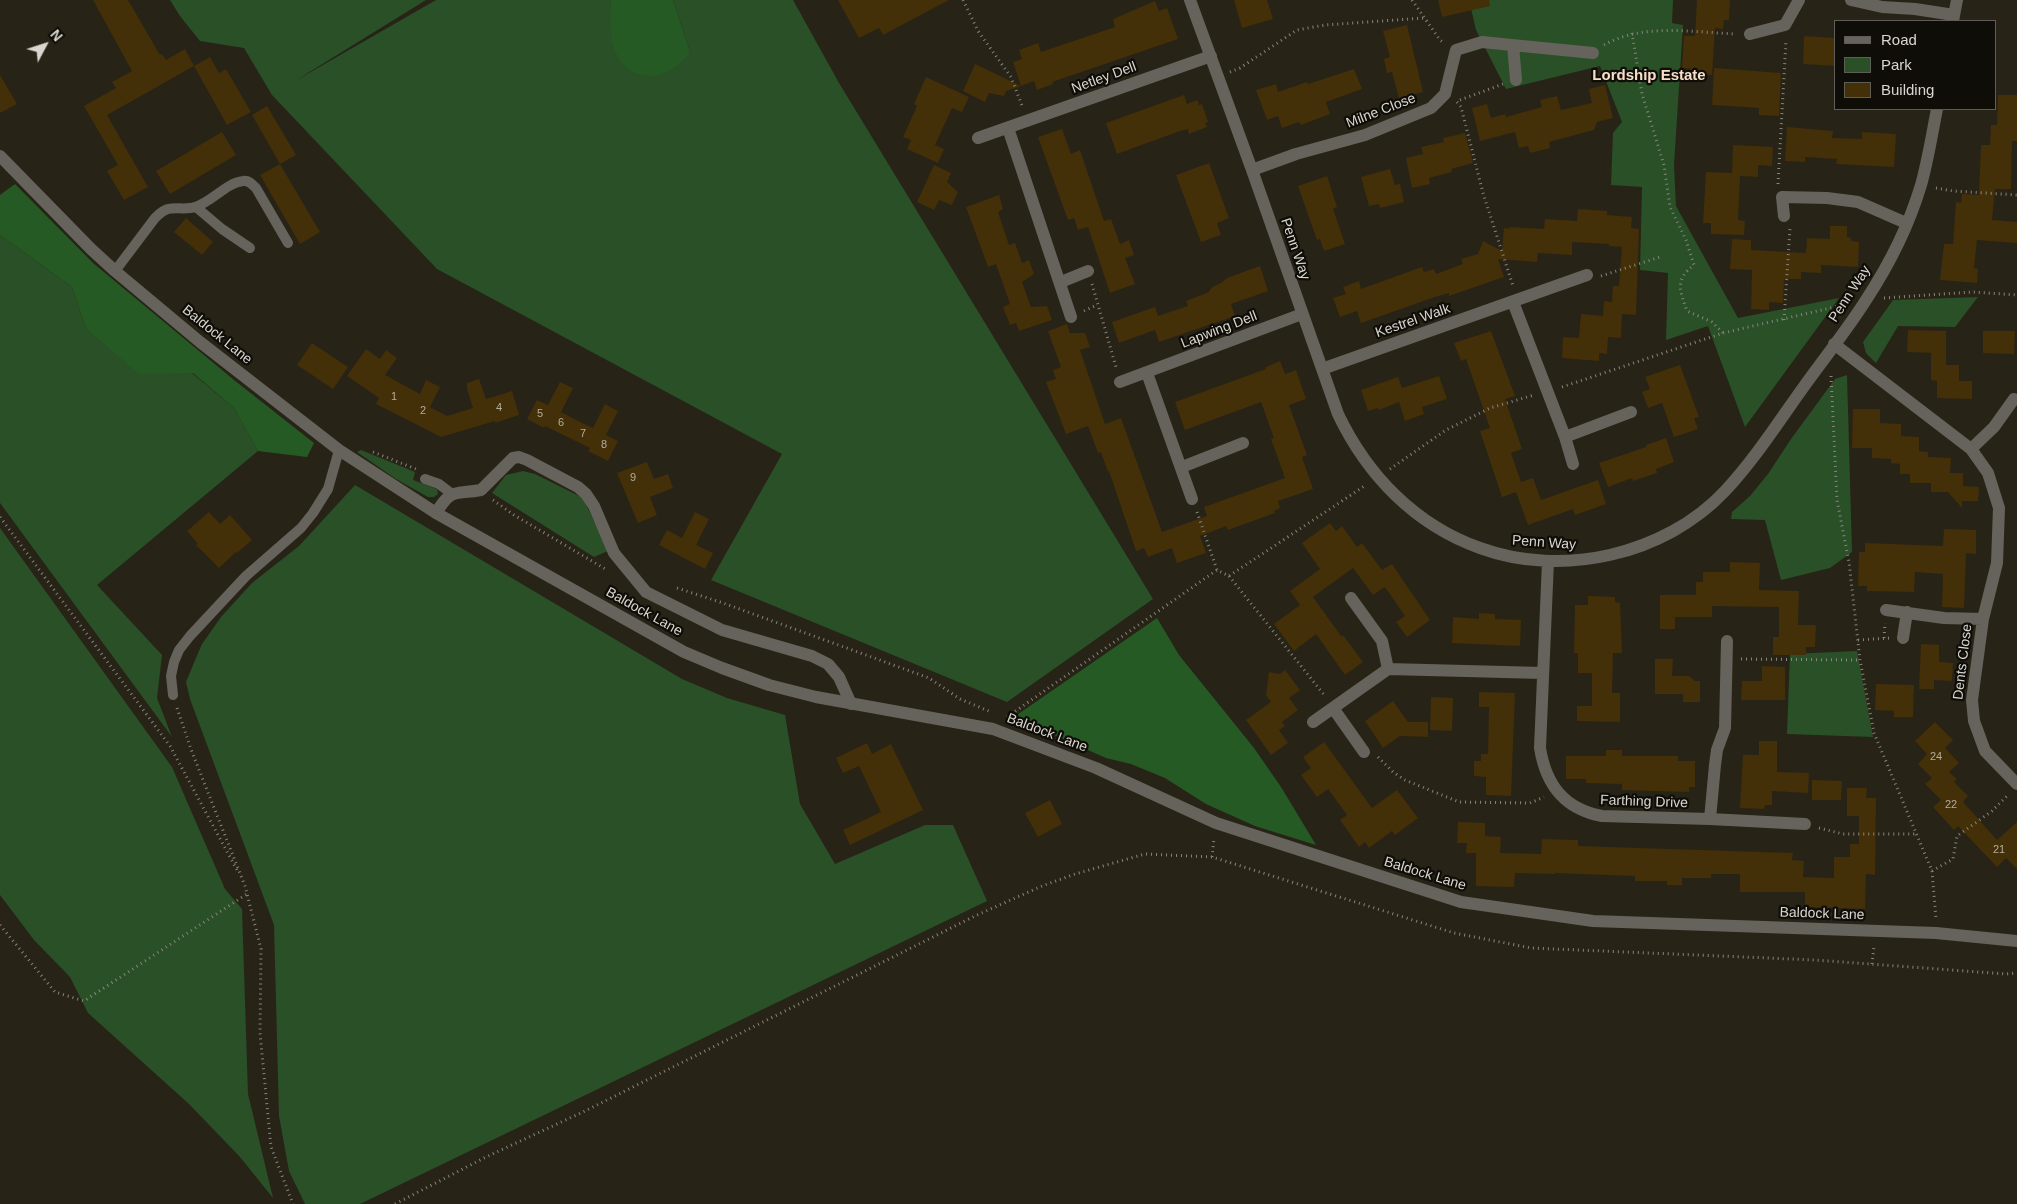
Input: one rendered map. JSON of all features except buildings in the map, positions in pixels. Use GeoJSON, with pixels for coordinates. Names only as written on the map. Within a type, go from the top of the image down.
{"type":"FeatureCollection","features":[{"type":"Feature","properties":{"kind":"street","name":"Penn Way"},"geometry":{"type":"LineString","coordinates":[[1190,0],[1338,414],[1350,438],[1378,477],[1396,497],[1415,513],[1438,529],[1465,543],[1493,553],[1523,559],[1548,561],[1580,560],[1613,555],[1674,531],[1724,493],[1740,474],[1866,300],[1898,244],[1921,185],[1936,110]]}},
{"type":"Feature","properties":{"kind":"street"},"geometry":{"type":"LineString","coordinates":[[1750,34],[1785,25],[1799,0]]}},
{"type":"Feature","properties":{"kind":"street"},"geometry":{"type":"LineString","coordinates":[[1851,0],[1882,7],[1915,8],[1953,18],[1957,0]]}},
{"type":"Feature","properties":{"kind":"street"},"geometry":{"type":"LineString","coordinates":[[1445,94],[1456,50],[1482,42],[1593,53]]}},
{"type":"Feature","properties":{"kind":"street"},"geometry":{"type":"LineString","coordinates":[[1513,45],[1516,80]]}},
{"type":"Feature","properties":{"kind":"street","name":"Netley Dell"},"geometry":{"type":"LineString","coordinates":[[978,138],[1211,56]]}},
{"type":"Feature","properties":{"kind":"street","name":"Milne Close"},"geometry":{"type":"LineString","coordinates":[[1252,170],[1296,154],[1391,126],[1431,108],[1445,94]]}},
{"type":"Feature","properties":{"kind":"street"},"geometry":{"type":"LineString","coordinates":[[1008,128],[1061,282],[1071,317]]}},
{"type":"Feature","properties":{"kind":"street","name":"Baldock Lane"},"geometry":{"type":"LineString","coordinates":[[0,156],[115,271],[200,342],[338,450],[436,513],[684,652],[722,668],[769,685],[852,704],[993,728],[1096,768],[1216,823],[1461,902],[1593,921],[1936,933],[2017,941]]}},
{"type":"Feature","properties":{"kind":"street"},"geometry":{"type":"LineString","coordinates":[[1784,216],[1782,197],[1828,198],[1858,202],[1906,223]]}},
{"type":"Feature","properties":{"kind":"street"},"geometry":{"type":"LineString","coordinates":[[1061,282],[1088,271]]}},
{"type":"Feature","properties":{"kind":"street","name":"Kestrel Walk"},"geometry":{"type":"LineString","coordinates":[[1322,369],[1587,275]]}},
{"type":"Feature","properties":{"kind":"street"},"geometry":{"type":"LineString","coordinates":[[1513,302],[1565,437],[1573,464]]}},
{"type":"Feature","properties":{"kind":"street","name":"Lapwing Dell"},"geometry":{"type":"LineString","coordinates":[[1120,382],[1302,314]]}},
{"type":"Feature","properties":{"kind":"street","name":"Dents Close"},"geometry":{"type":"LineString","coordinates":[[1832,347],[1970,449],[1988,473],[1999,508],[1997,563],[1983,619],[1972,700],[1974,721],[1985,751],[2014,788]]}},
{"type":"Feature","properties":{"kind":"street"},"geometry":{"type":"LineString","coordinates":[[1146,373],[1182,467],[1192,499]]}},
{"type":"Feature","properties":{"kind":"street"},"geometry":{"type":"LineString","coordinates":[[1970,449],[1994,427],[2014,399]]}},
{"type":"Feature","properties":{"kind":"street"},"geometry":{"type":"LineString","coordinates":[[1565,437],[1630,412]]}},
{"type":"Feature","properties":{"kind":"street"},"geometry":{"type":"LineString","coordinates":[[1182,467],[1244,443]]}},
{"type":"Feature","properties":{"kind":"street","name":"Baldock Lane"},"geometry":{"type":"LineString","coordinates":[[481,490],[506,464],[513,458],[518,457],[578,487],[586,494],[594,506],[614,553],[634,580],[646,592],[722,630],[812,656],[828,664],[839,677],[852,704]]}},
{"type":"Feature","properties":{"kind":"street"},"geometry":{"type":"LineString","coordinates":[[436,513],[446,497],[452,494],[481,490]]}},
{"type":"Feature","properties":{"kind":"street","name":"Farthing Drive"},"geometry":{"type":"LineString","coordinates":[[1548,561],[1540,748],[1546,772],[1554,788],[1569,804],[1589,814],[1625,818],[1710,819],[1804,824]]}},
{"type":"Feature","properties":{"kind":"street"},"geometry":{"type":"LineString","coordinates":[[1351,598],[1382,641],[1388,669]]}},
{"type":"Feature","properties":{"kind":"street","name":"Dents Close"},"geometry":{"type":"LineString","coordinates":[[1886,610],[1944,618],[1983,619]]}},
{"type":"Feature","properties":{"kind":"street"},"geometry":{"type":"LineString","coordinates":[[1903,638],[1907,612]]}},
{"type":"Feature","properties":{"kind":"street"},"geometry":{"type":"LineString","coordinates":[[1710,819],[1714,765],[1725,728],[1727,641]]}},
{"type":"Feature","properties":{"kind":"street"},"geometry":{"type":"LineString","coordinates":[[1313,722],[1388,669],[1543,673]]}},
{"type":"Feature","properties":{"kind":"street"},"geometry":{"type":"LineString","coordinates":[[1333,708],[1364,752]]}},
{"type":"Feature","properties":{"kind":"lane"},"geometry":{"type":"LineString","coordinates":[[115,271],[159,214],[167,209],[179,210],[196,207],[238,182],[245,180],[256,188],[288,243]]}},
{"type":"Feature","properties":{"kind":"lane"},"geometry":{"type":"LineString","coordinates":[[196,207],[222,230],[250,248]]}},
{"type":"Feature","properties":{"kind":"lane"},"geometry":{"type":"LineString","coordinates":[[173,695],[171,676],[174,662],[180,650],[190,636],[246,576],[301,528],[313,513],[328,489],[338,450]]}},
{"type":"Feature","properties":{"kind":"lane"},"geometry":{"type":"LineString","coordinates":[[423,475],[452,494]]}},
{"type":"Feature","properties":{"kind":"path"},"geometry":{"type":"LineString","coordinates":[[963,0],[978,31],[1012,77],[1028,121]]}},
{"type":"Feature","properties":{"kind":"path"},"geometry":{"type":"LineString","coordinates":[[1412,0],[1440,40],[1456,50]]}},
{"type":"Feature","properties":{"kind":"path"},"geometry":{"type":"LineString","coordinates":[[1218,77],[1240,68],[1296,30],[1325,25],[1424,18]]}},
{"type":"Feature","properties":{"kind":"path"},"geometry":{"type":"LineString","coordinates":[[1782,197],[1778,181],[1786,51],[1785,25]]}},
{"type":"Feature","properties":{"kind":"path"},"geometry":{"type":"LineString","coordinates":[[1593,53],[1618,37],[1653,30],[1750,34]]}},
{"type":"Feature","properties":{"kind":"path"},"geometry":{"type":"LineString","coordinates":[[1632,33],[1642,94],[1664,165],[1670,207],[1686,240],[1694,265],[1684,272],[1680,289],[1687,311],[1712,322],[1723,333]]}},
{"type":"Feature","properties":{"kind":"path"},"geometry":{"type":"LineString","coordinates":[[1458,102],[1466,96],[1516,80]]}},
{"type":"Feature","properties":{"kind":"path"},"geometry":{"type":"LineString","coordinates":[[1445,94],[1458,102],[1462,107],[1483,193],[1513,283],[1513,302]]}},
{"type":"Feature","properties":{"kind":"path"},"geometry":{"type":"LineString","coordinates":[[1921,185],[1953,191],[2017,195]]}},
{"type":"Feature","properties":{"kind":"path"},"geometry":{"type":"LineString","coordinates":[[1784,216],[1791,230],[1784,320]]}},
{"type":"Feature","properties":{"kind":"path"},"geometry":{"type":"LineString","coordinates":[[1587,275],[1595,278],[1660,257]]}},
{"type":"Feature","properties":{"kind":"path"},"geometry":{"type":"LineString","coordinates":[[1088,271],[1120,382]]}},
{"type":"Feature","properties":{"kind":"path"},"geometry":{"type":"LineString","coordinates":[[1228,576],[1446,430],[1490,408],[1547,392],[1723,333],[1866,300],[1972,292],[2017,295]]}},
{"type":"Feature","properties":{"kind":"path"},"geometry":{"type":"LineString","coordinates":[[1832,347],[1837,500],[1849,562],[1860,660],[1874,733],[1932,871],[1936,898],[1936,933]]}},
{"type":"Feature","properties":{"kind":"path"},"geometry":{"type":"LineString","coordinates":[[371,451],[423,475]]}},
{"type":"Feature","properties":{"kind":"path"},"geometry":{"type":"LineString","coordinates":[[481,490],[514,515],[606,570],[634,580]]}},
{"type":"Feature","properties":{"kind":"path"},"geometry":{"type":"LineString","coordinates":[[1192,499],[1217,570],[1228,576],[1333,708]]}},
{"type":"Feature","properties":{"kind":"path"},"geometry":{"type":"LineString","coordinates":[[0,517],[170,746],[245,886]]}},
{"type":"Feature","properties":{"kind":"path"},"geometry":{"type":"LineString","coordinates":[[993,728],[1217,570]]}},
{"type":"Feature","properties":{"kind":"path"},"geometry":{"type":"LineString","coordinates":[[673,587],[723,602],[928,678],[960,699],[1016,722]]}},
{"type":"Feature","properties":{"kind":"path"},"geometry":{"type":"LineString","coordinates":[[1858,640],[1903,638]]}},
{"type":"Feature","properties":{"kind":"path"},"geometry":{"type":"LineString","coordinates":[[1726,659],[1860,660]]}},
{"type":"Feature","properties":{"kind":"path"},"geometry":{"type":"LineString","coordinates":[[173,695],[192,752],[245,886],[261,949],[260,1032],[272,1147],[292,1204]]}},
{"type":"Feature","properties":{"kind":"path"},"geometry":{"type":"LineString","coordinates":[[1364,752],[1381,757],[1393,772],[1405,780],[1459,802],[1530,802],[1547,795],[1554,788]]}},
{"type":"Feature","properties":{"kind":"path"},"geometry":{"type":"LineString","coordinates":[[1932,871],[1953,859],[1957,836],[1992,812],[2014,788]]}},
{"type":"Feature","properties":{"kind":"path"},"geometry":{"type":"LineString","coordinates":[[1804,824],[1843,834],[1915,834]]}},
{"type":"Feature","properties":{"kind":"path"},"geometry":{"type":"LineString","coordinates":[[395,1204],[486,1157],[585,1111],[975,916],[1058,880],[1145,854],[1212,857],[1454,932],[1532,948],[1815,960],[2006,974],[2017,973]]}},
{"type":"Feature","properties":{"kind":"path"},"geometry":{"type":"LineString","coordinates":[[0,925],[55,992],[84,1001],[247,894]]}},
{"type":"Feature","properties":{"kind":"green space"},"geometry":{"type":"Polygon","coordinates":[[[170,0],[426,0],[295,81],[436,0],[611,0],[611,28],[690,52],[673,0],[793,0],[839,83],[1153,599],[1007,702],[711,580],[782,454],[437,269],[272,95],[244,48],[200,41],[170,0]]]}},
{"type":"Feature","properties":{"kind":"green space"},"geometry":{"type":"Polygon","coordinates":[[[611,0],[673,0],[690,52],[682,62],[662,74],[641,75],[631,70],[622,63],[611,39],[611,0]]]}},
{"type":"Feature","properties":{"kind":"green space"},"geometry":{"type":"Polygon","coordinates":[[[1469,0],[1673,0],[1672,23],[1683,25],[1674,165],[1676,206],[1738,318],[1839,298],[1745,427],[1708,326],[1666,340],[1668,273],[1640,270],[1642,187],[1611,185],[1613,133],[1622,122],[1600,66],[1506,89],[1476,30],[1469,0]]]}},
{"type":"Feature","properties":{"kind":"green space"},"geometry":{"type":"Polygon","coordinates":[[[15,184],[93,263],[234,380],[314,443],[307,457],[258,451],[234,408],[193,373],[139,374],[86,329],[72,287],[0,235],[0,195],[15,184]]]}},
{"type":"Feature","properties":{"kind":"green space"},"geometry":{"type":"Polygon","coordinates":[[[0,235],[72,287],[86,329],[139,373],[192,373],[234,408],[258,451],[97,585],[162,655],[157,698],[172,737],[0,503],[0,235]]]}},
{"type":"Feature","properties":{"kind":"green space"},"geometry":{"type":"Polygon","coordinates":[[[1978,297],[1955,327],[1898,326],[1876,363],[1866,353],[1863,342],[1893,300],[1978,297]]]}},
{"type":"Feature","properties":{"kind":"green space"},"geometry":{"type":"Polygon","coordinates":[[[1847,375],[1852,552],[1830,568],[1781,580],[1765,520],[1731,519],[1732,512],[1750,496],[1768,474],[1835,379],[1847,375]]]}},
{"type":"Feature","properties":{"kind":"green space"},"geometry":{"type":"Polygon","coordinates":[[[361,450],[415,472],[413,480],[437,489],[438,494],[434,497],[428,497],[396,479],[357,452],[361,450]]]}},
{"type":"Feature","properties":{"kind":"green space"},"geometry":{"type":"Polygon","coordinates":[[[523,471],[535,474],[583,498],[608,551],[594,557],[492,493],[506,475],[523,471]]]}},
{"type":"Feature","properties":{"kind":"green space"},"geometry":{"type":"Polygon","coordinates":[[[355,485],[682,679],[727,698],[785,715],[800,804],[835,864],[925,825],[953,825],[987,901],[360,1204],[305,1204],[289,1171],[279,1116],[274,925],[190,699],[186,682],[202,644],[221,617],[252,583],[299,546],[355,485]]]}},
{"type":"Feature","properties":{"kind":"green space"},"geometry":{"type":"Polygon","coordinates":[[[0,528],[172,767],[225,889],[242,909],[248,1094],[273,1198],[240,1157],[189,1104],[88,1013],[70,977],[34,940],[0,895],[0,528]]]}},
{"type":"Feature","properties":{"kind":"green space"},"geometry":{"type":"Polygon","coordinates":[[[1157,618],[1179,655],[1254,748],[1281,787],[1316,845],[1255,826],[1206,804],[1165,778],[1131,764],[1106,758],[1014,717],[1157,618]]]}},
{"type":"Feature","properties":{"kind":"green space"},"geometry":{"type":"Polygon","coordinates":[[[1857,651],[1873,737],[1787,734],[1790,654],[1857,651]]]}},
{"type":"Feature","properties":{"kind":"district","name":"Lordship Estate"},"geometry":{"type":"Point","coordinates":[1649,76]}}]}
